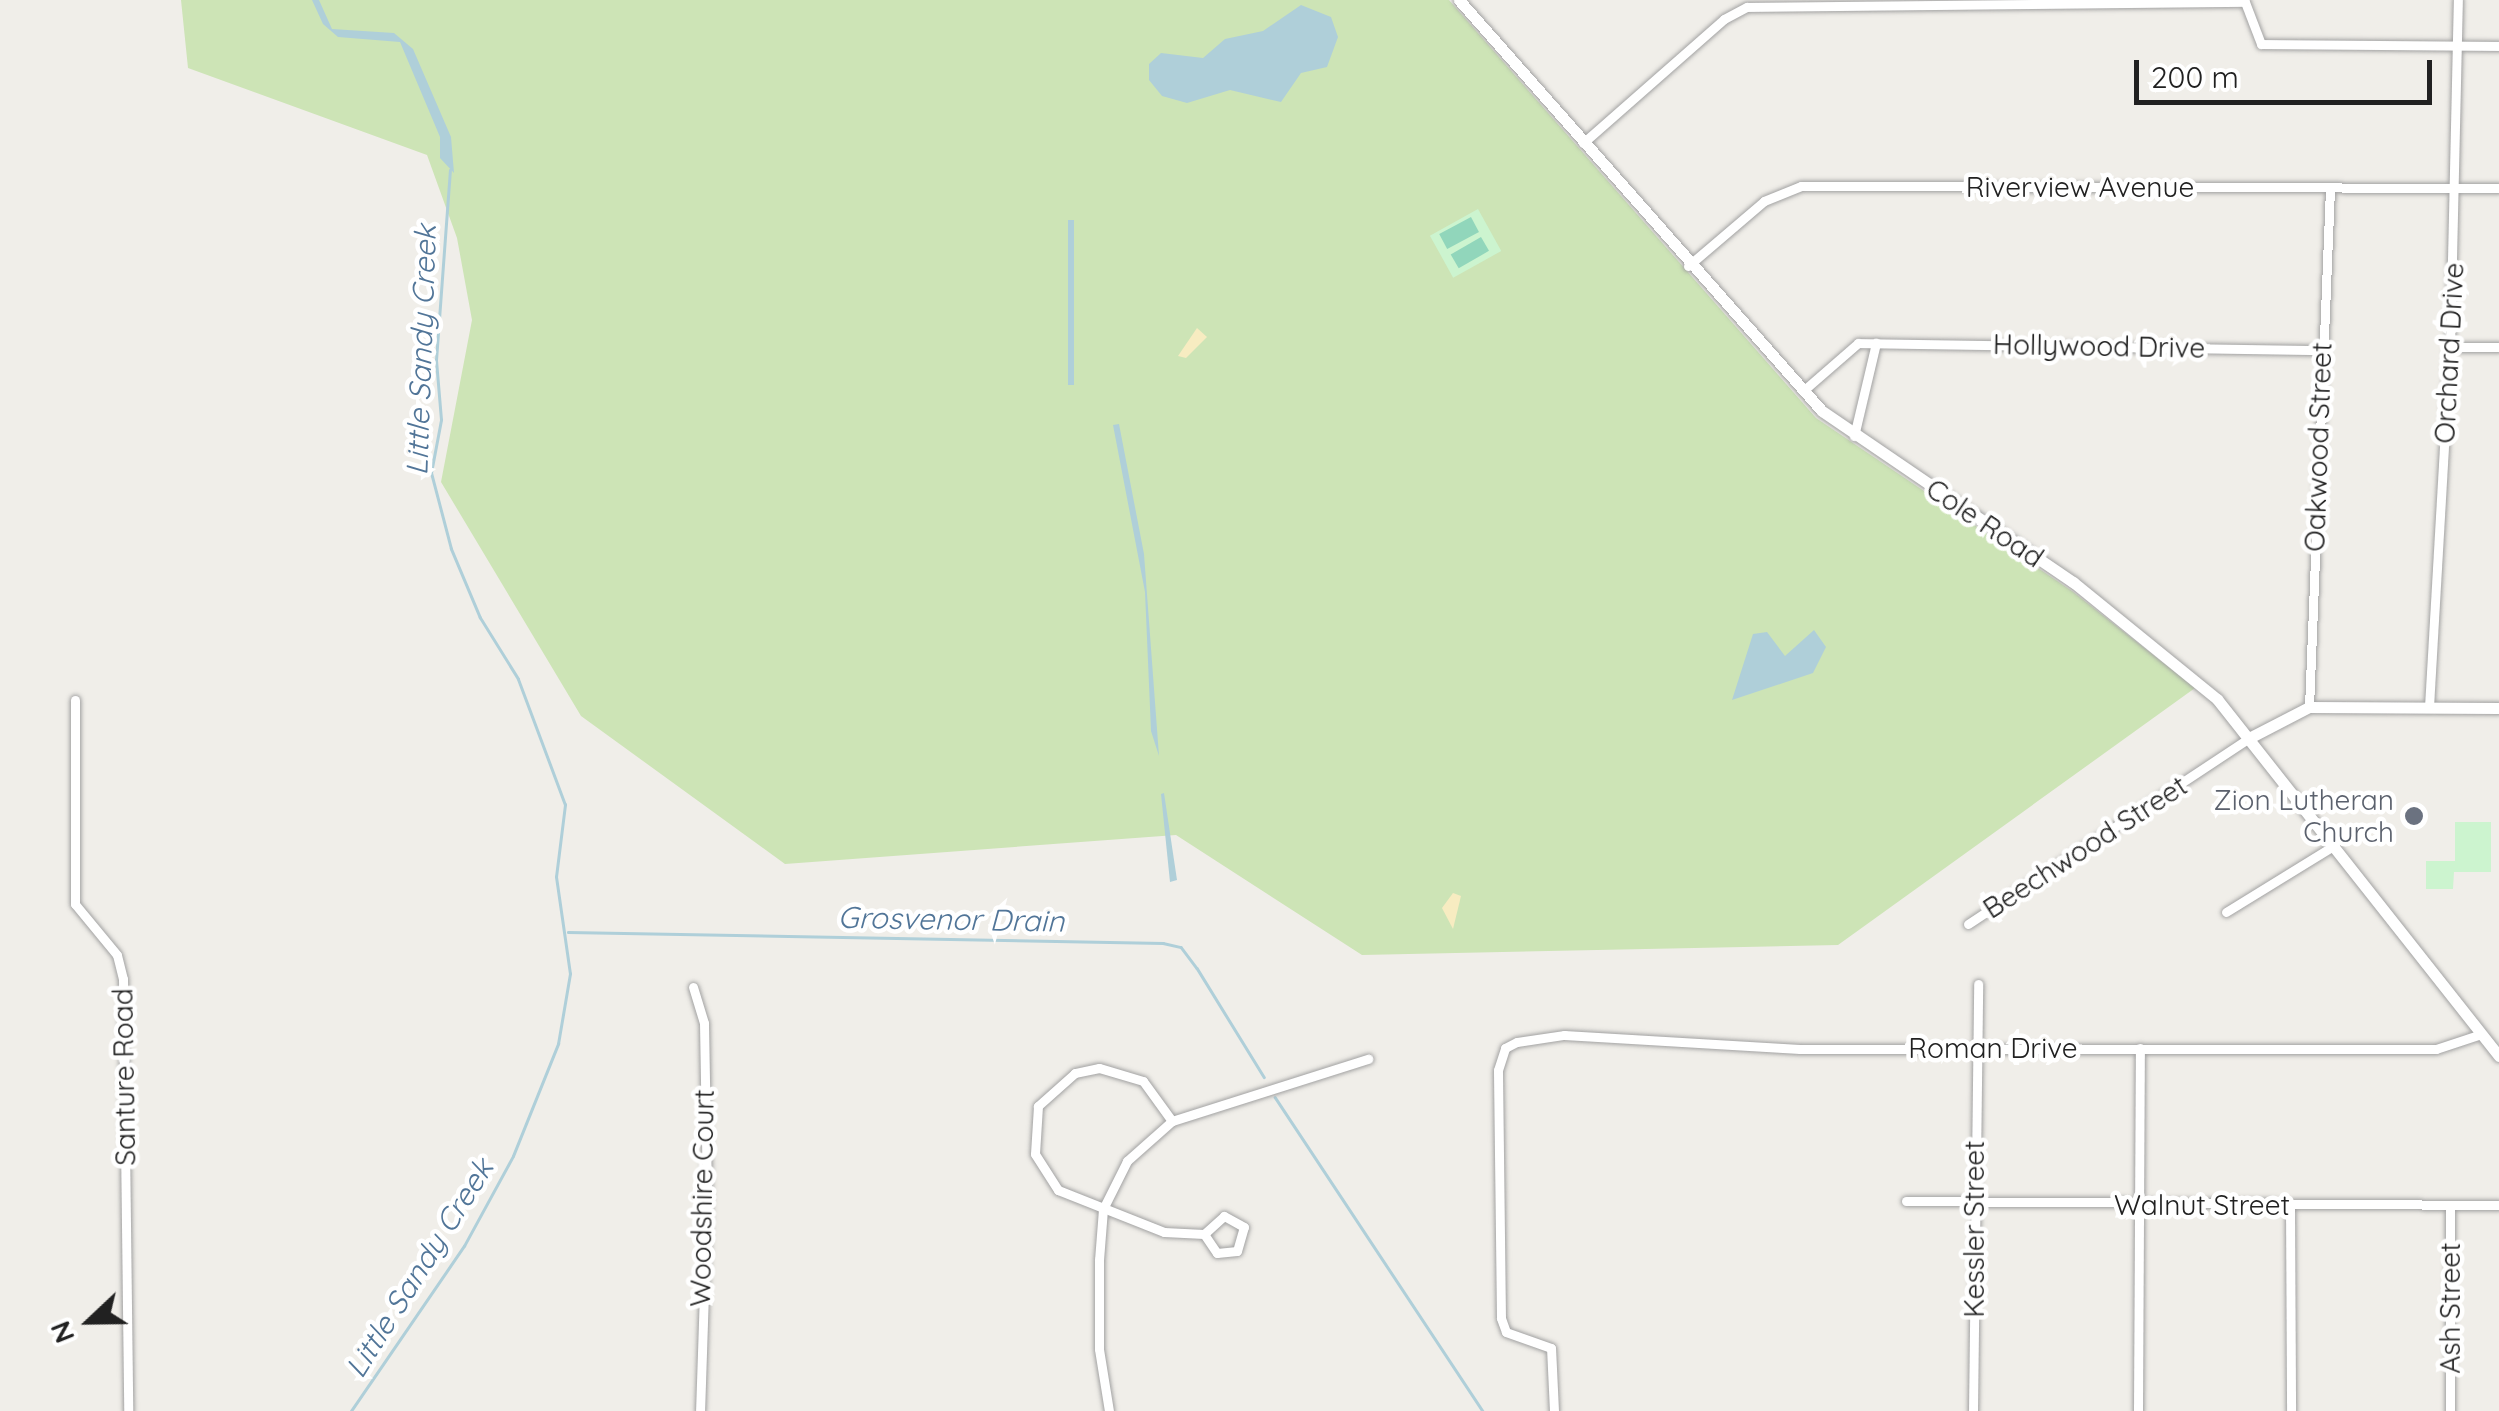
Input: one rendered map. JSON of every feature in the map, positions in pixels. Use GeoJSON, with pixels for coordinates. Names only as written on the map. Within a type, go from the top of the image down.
{"type":"FeatureCollection","features":[{"type":"Feature","properties":{"kind":"street","name":"Cole Road"},"geometry":{"type":"LineString","coordinates":[[1460,0],[1688,266],[1802,391],[1854,436],[2144,636],[2250,737],[2499,1056]]}},
{"type":"Feature","properties":{"kind":"street","name":"Orchard Drive"},"geometry":{"type":"LineString","coordinates":[[2430,707],[2450,347],[2458,0]]}},
{"type":"Feature","properties":{"kind":"street"},"geometry":{"type":"LineString","coordinates":[[1583,143],[1724,19],[1747,7],[2245,2],[2262,44],[2499,46]]}},
{"type":"Feature","properties":{"kind":"street","name":"Riverview Avenue"},"geometry":{"type":"LineString","coordinates":[[1688,266],[1764,201],[1802,186],[2499,188]]}},
{"type":"Feature","properties":{"kind":"street","name":"Oakwood Street"},"geometry":{"type":"LineString","coordinates":[[2309,707],[2330,188]]}},
{"type":"Feature","properties":{"kind":"street"},"geometry":{"type":"LineString","coordinates":[[1854,436],[1876,343]]}},
{"type":"Feature","properties":{"kind":"street","name":"Hollywood Drive"},"geometry":{"type":"LineString","coordinates":[[1802,391],[1846,349],[1876,343],[2321,350]]}},
{"type":"Feature","properties":{"kind":"street"},"geometry":{"type":"LineString","coordinates":[[2450,347],[2499,347]]}},
{"type":"Feature","properties":{"kind":"street","name":"Santure Road"},"geometry":{"type":"LineString","coordinates":[[76,700],[76,904],[117,955],[123,979],[128,1411]]}},
{"type":"Feature","properties":{"kind":"street"},"geometry":{"type":"LineString","coordinates":[[2250,737],[2309,707],[2499,708]]}},
{"type":"Feature","properties":{"kind":"street","name":"Beechwood Street"},"geometry":{"type":"LineString","coordinates":[[1968,924],[2250,737]]}},
{"type":"Feature","properties":{"kind":"street"},"geometry":{"type":"LineString","coordinates":[[2226,912],[2335,845]]}},
{"type":"Feature","properties":{"kind":"street","name":"Kessler Street"},"geometry":{"type":"LineString","coordinates":[[1973,1411],[1978,984]]}},
{"type":"Feature","properties":{"kind":"street","name":"Woodshire Court"},"geometry":{"type":"LineString","coordinates":[[693,987],[704,1023],[708,1202],[700,1266],[700,1411]]}},
{"type":"Feature","properties":{"kind":"street","name":"Roman Drive"},"geometry":{"type":"LineString","coordinates":[[1554,1411],[1550,1348],[1506,1332],[1501,1318],[1498,1070],[1505,1048],[1564,1035],[1800,1049],[2436,1049],[2481,1034]]}},
{"type":"Feature","properties":{"kind":"street"},"geometry":{"type":"LineString","coordinates":[[2138,1411],[2140,1048]]}},
{"type":"Feature","properties":{"kind":"street"},"geometry":{"type":"LineString","coordinates":[[1109,1411],[1099,1349],[1103,1209],[1126,1161],[1172,1121],[1368,1059]]}},
{"type":"Feature","properties":{"kind":"street"},"geometry":{"type":"LineString","coordinates":[[1172,1121],[1142,1081],[1122,1072],[1075,1072],[1048,1092],[1034,1120],[1040,1167],[1058,1190],[1164,1232],[1204,1234],[1224,1216],[1244,1227],[1244,1243],[1227,1254],[1217,1253],[1204,1234]]}},
{"type":"Feature","properties":{"kind":"street","name":"Walnut Street"},"geometry":{"type":"LineString","coordinates":[[1906,1201],[2499,1206]]}},
{"type":"Feature","properties":{"kind":"street"},"geometry":{"type":"LineString","coordinates":[[2290,1205],[2290,1411]]}},
{"type":"Feature","properties":{"kind":"street","name":"Ash Street"},"geometry":{"type":"LineString","coordinates":[[2450,1205],[2450,1411]]}},
{"type":"Feature","properties":{"kind":"green space"},"geometry":{"type":"Polygon","coordinates":[[[181,0],[1449,0],[1816,418],[2072,591],[2195,688],[1838,945],[1362,955],[1176,835],[785,864],[581,716],[441,482],[472,320],[457,238],[427,155],[188,68],[181,0]]]}},
{"type":"Feature","properties":{"kind":"green space"},"geometry":{"type":"Polygon","coordinates":[[[1478,209],[1501,251],[1453,278],[1430,236],[1478,209]]]}},
{"type":"Feature","properties":{"kind":"green space"},"geometry":{"type":"Polygon","coordinates":[[[1471,217],[1479,232],[1447,249],[1439,234],[1471,217]]]}},
{"type":"Feature","properties":{"kind":"green space"},"geometry":{"type":"Polygon","coordinates":[[[1481,237],[1489,251],[1459,268],[1451,254],[1481,237]]]}},
{"type":"Feature","properties":{"kind":"green space"},"geometry":{"type":"Polygon","coordinates":[[[2455,822],[2491,822],[2491,872],[2454,872],[2453,889],[2426,889],[2426,861],[2455,861],[2455,822]]]}},
{"type":"Feature","properties":{"kind":"sand"},"geometry":{"type":"Polygon","coordinates":[[[1197,328],[1207,337],[1186,358],[1178,356],[1197,328]]]}},
{"type":"Feature","properties":{"kind":"sand"},"geometry":{"type":"Polygon","coordinates":[[[1453,893],[1461,896],[1453,929],[1442,908],[1453,893]]]}},
{"type":"Feature","properties":{"kind":"water"},"geometry":{"type":"Polygon","coordinates":[[[312,0],[319,0],[332,29],[394,33],[413,49],[451,137],[454,173],[440,158],[440,137],[400,42],[338,37],[323,24],[312,0]]]}},
{"type":"Feature","properties":{"kind":"water"},"geometry":{"type":"Polygon","coordinates":[[[1301,5],[1331,17],[1338,37],[1327,67],[1301,73],[1281,102],[1230,90],[1187,103],[1162,96],[1149,80],[1149,64],[1161,53],[1203,58],[1225,39],[1263,31],[1301,5]]]}},
{"type":"Feature","properties":{"kind":"water"},"geometry":{"type":"Polygon","coordinates":[[[1068,220],[1074,220],[1074,385],[1068,385],[1068,220]]]}},
{"type":"Feature","properties":{"kind":"water"},"geometry":{"type":"Polygon","coordinates":[[[1119,424],[1144,554],[1159,756],[1151,731],[1145,592],[1113,425],[1119,424]]]}},
{"type":"Feature","properties":{"kind":"water"},"geometry":{"type":"Polygon","coordinates":[[[1814,630],[1826,647],[1813,673],[1732,700],[1753,634],[1767,632],[1785,656],[1814,630]]]}},
{"type":"Feature","properties":{"kind":"water"},"geometry":{"type":"Polygon","coordinates":[[[1164,793],[1177,880],[1170,882],[1161,794],[1164,793]]]}},
{"type":"Feature","properties":{"kind":"waterway","name":"Little Sandy Creek"},"geometry":{"type":"LineString","coordinates":[[351,1411],[464,1246],[513,1156],[558,1044],[570,974],[556,877],[565,805],[518,679],[480,618],[451,549],[431,473],[441,420],[436,360],[450,171]]}},
{"type":"Feature","properties":{"kind":"waterway","name":"Grosvenor Drain"},"geometry":{"type":"LineString","coordinates":[[568,932],[1163,943],[1181,947],[1197,968],[1264,1077]]}},
{"type":"Feature","properties":{"kind":"waterway","name":"Grosvenor Drain"},"geometry":{"type":"LineString","coordinates":[[1275,1097],[1483,1411]]}},
{"type":"Feature","properties":{"kind":"place","name":"Zion Lutheran Church"},"geometry":{"type":"Point","coordinates":[2414,816]}}]}
